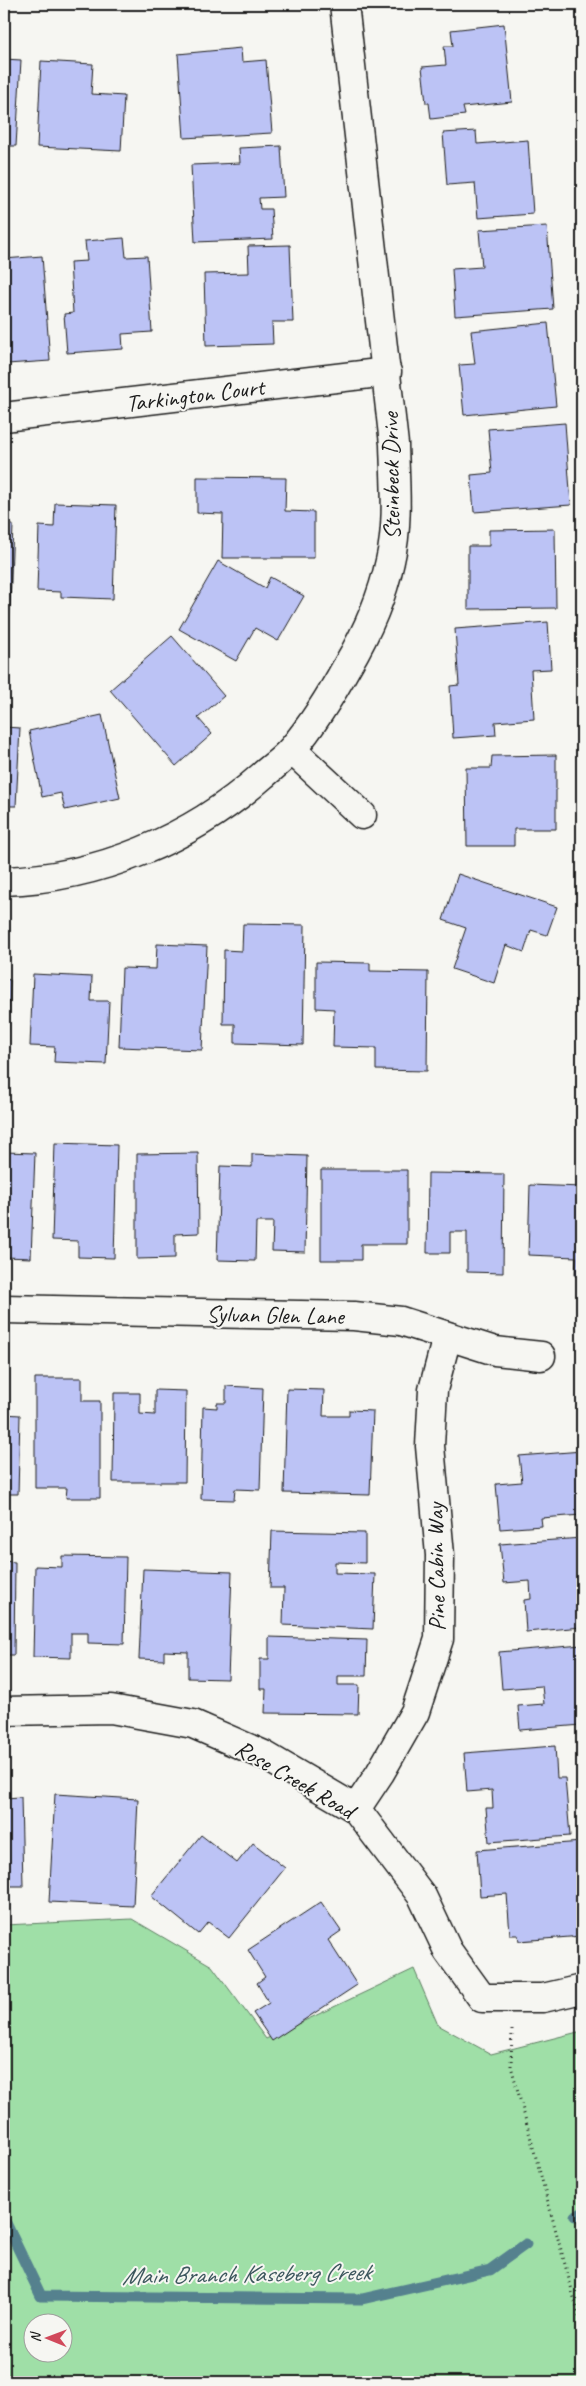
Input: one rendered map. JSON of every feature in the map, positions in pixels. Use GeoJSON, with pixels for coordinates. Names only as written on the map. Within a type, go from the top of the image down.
{"type":"FeatureCollection","features":[{"type":"Feature","properties":{"kind":"street","name":"Steinbeck Drive"},"geometry":{"type":"LineString","coordinates":[[4,881],[25,880],[77,872],[131,857],[183,831],[240,795],[292,750],[330,698],[376,610],[390,561],[396,509],[394,444],[344,4]]}},
{"type":"Feature","properties":{"kind":"street","name":"Tarkington Court"},"geometry":{"type":"LineString","coordinates":[[4,417],[387,372]]}},
{"type":"Feature","properties":{"kind":"street"},"geometry":{"type":"LineString","coordinates":[[292,750],[362,815]]}},
{"type":"Feature","properties":{"kind":"street","name":"Sylvan Glen Lane"},"geometry":{"type":"LineString","coordinates":[[4,1309],[354,1316],[401,1321],[495,1351],[541,1356]]}},
{"type":"Feature","properties":{"kind":"street","name":"Pine Cabin Way"},"geometry":{"type":"LineString","coordinates":[[356,1809],[380,1773],[415,1712],[439,1640],[440,1555],[430,1446],[433,1390],[447,1336]]}},
{"type":"Feature","properties":{"kind":"street","name":"Rose Creek Road"},"geometry":{"type":"LineString","coordinates":[[4,1711],[111,1709],[192,1724],[264,1754],[356,1809],[422,1896],[448,1951],[482,1998],[543,1998],[582,1989]]}},
{"type":"Feature","properties":{"kind":"path"},"geometry":{"type":"LineString","coordinates":[[512,1998],[511,2066],[582,2327]]}},
{"type":"Feature","properties":{"kind":"green space"},"geometry":{"type":"Polygon","coordinates":[[[132,1919],[212,1966],[266,2039],[414,1969],[438,2025],[491,2054],[582,2031],[582,2382],[4,2382],[4,1925],[132,1919]]]}},
{"type":"Feature","properties":{"kind":"building"},"geometry":{"type":"Polygon","coordinates":[[[504,24],[512,102],[463,107],[465,115],[431,119],[429,103],[426,103],[422,67],[446,65],[444,46],[453,46],[451,30],[504,24]]]}},
{"type":"Feature","properties":{"kind":"building"},"geometry":{"type":"Polygon","coordinates":[[[241,48],[242,62],[266,60],[272,133],[184,138],[178,54],[241,48]]]}},
{"type":"Feature","properties":{"kind":"building"},"geometry":{"type":"Polygon","coordinates":[[[4,59],[21,60],[16,146],[4,146],[4,59]]]}},
{"type":"Feature","properties":{"kind":"building"},"geometry":{"type":"Polygon","coordinates":[[[41,61],[93,64],[91,94],[124,96],[121,151],[37,147],[41,61]]]}},
{"type":"Feature","properties":{"kind":"building"},"geometry":{"type":"Polygon","coordinates":[[[476,131],[477,144],[528,140],[533,214],[478,218],[475,183],[447,185],[443,133],[476,131]]]}},
{"type":"Feature","properties":{"kind":"building"},"geometry":{"type":"Polygon","coordinates":[[[281,146],[284,197],[259,198],[260,209],[271,209],[273,239],[195,242],[191,165],[240,163],[239,148],[281,146]]]}},
{"type":"Feature","properties":{"kind":"building"},"geometry":{"type":"Polygon","coordinates":[[[547,226],[553,309],[455,316],[452,269],[482,267],[479,230],[547,226]]]}},
{"type":"Feature","properties":{"kind":"building"},"geometry":{"type":"Polygon","coordinates":[[[124,238],[126,257],[147,256],[152,332],[122,334],[123,349],[67,353],[64,314],[73,313],[70,262],[87,261],[85,241],[124,238]]]}},
{"type":"Feature","properties":{"kind":"building"},"geometry":{"type":"Polygon","coordinates":[[[290,245],[293,322],[272,322],[273,344],[206,346],[204,274],[249,273],[248,246],[290,245]]]}},
{"type":"Feature","properties":{"kind":"building"},"geometry":{"type":"Polygon","coordinates":[[[42,256],[50,361],[7,364],[4,343],[4,259],[42,256]]]}},
{"type":"Feature","properties":{"kind":"building"},"geometry":{"type":"Polygon","coordinates":[[[548,323],[556,406],[464,415],[459,365],[475,364],[471,331],[548,323]]]}},
{"type":"Feature","properties":{"kind":"building"},"geometry":{"type":"Polygon","coordinates":[[[565,423],[571,505],[474,512],[471,475],[492,473],[488,429],[565,423]]]}},
{"type":"Feature","properties":{"kind":"building"},"geometry":{"type":"Polygon","coordinates":[[[197,477],[286,478],[285,511],[314,512],[314,558],[222,558],[223,514],[197,513],[197,477]]]}},
{"type":"Feature","properties":{"kind":"building"},"geometry":{"type":"Polygon","coordinates":[[[55,503],[116,505],[113,599],[61,597],[61,592],[37,591],[39,526],[54,527],[55,503]]]}},
{"type":"Feature","properties":{"kind":"building"},"geometry":{"type":"Polygon","coordinates":[[[4,525],[13,525],[9,631],[4,631],[4,525]]]}},
{"type":"Feature","properties":{"kind":"building"},"geometry":{"type":"Polygon","coordinates":[[[555,529],[556,608],[468,609],[468,546],[489,546],[489,530],[555,529]]]}},
{"type":"Feature","properties":{"kind":"building"},"geometry":{"type":"Polygon","coordinates":[[[218,561],[265,588],[270,577],[304,596],[278,641],[255,628],[236,661],[179,629],[218,561]]]}},
{"type":"Feature","properties":{"kind":"building"},"geometry":{"type":"Polygon","coordinates":[[[548,622],[551,669],[531,670],[534,719],[495,722],[496,735],[453,738],[450,686],[459,685],[455,629],[548,622]]]}},
{"type":"Feature","properties":{"kind":"building"},"geometry":{"type":"Polygon","coordinates":[[[172,636],[224,696],[198,718],[212,734],[176,766],[110,690],[172,636]]]}},
{"type":"Feature","properties":{"kind":"building"},"geometry":{"type":"Polygon","coordinates":[[[102,715],[120,798],[65,810],[61,793],[42,797],[29,731],[102,715]]]}},
{"type":"Feature","properties":{"kind":"building"},"geometry":{"type":"Polygon","coordinates":[[[4,727],[20,728],[16,806],[4,806],[4,727]]]}},
{"type":"Feature","properties":{"kind":"building"},"geometry":{"type":"Polygon","coordinates":[[[556,755],[556,829],[514,829],[514,846],[467,846],[466,768],[491,768],[492,756],[556,755]]]}},
{"type":"Feature","properties":{"kind":"building"},"geometry":{"type":"Polygon","coordinates":[[[458,874],[557,907],[547,935],[531,930],[524,952],[506,945],[494,983],[452,969],[466,928],[443,920],[458,874]]]}},
{"type":"Feature","properties":{"kind":"building"},"geometry":{"type":"Polygon","coordinates":[[[243,924],[305,925],[303,1045],[235,1043],[235,1024],[223,1024],[224,950],[242,951],[243,924]]]}},
{"type":"Feature","properties":{"kind":"building"},"geometry":{"type":"Polygon","coordinates":[[[157,944],[207,946],[202,1050],[119,1047],[122,968],[156,969],[157,944]]]}},
{"type":"Feature","properties":{"kind":"building"},"geometry":{"type":"Polygon","coordinates":[[[316,962],[370,963],[370,971],[428,972],[427,1071],[376,1070],[376,1048],[333,1047],[334,1009],[316,1008],[316,962]]]}},
{"type":"Feature","properties":{"kind":"building"},"geometry":{"type":"Polygon","coordinates":[[[33,974],[92,977],[91,1001],[109,1001],[106,1064],[54,1062],[55,1047],[30,1046],[33,974]]]}},
{"type":"Feature","properties":{"kind":"building"},"geometry":{"type":"Polygon","coordinates":[[[4,979],[10,980],[7,1073],[4,1073],[4,979]]]}},
{"type":"Feature","properties":{"kind":"building"},"geometry":{"type":"Polygon","coordinates":[[[55,1143],[117,1145],[114,1258],[78,1257],[78,1241],[52,1240],[55,1143]]]}},
{"type":"Feature","properties":{"kind":"building"},"geometry":{"type":"Polygon","coordinates":[[[4,1152],[35,1153],[31,1258],[4,1257],[4,1152]]]}},
{"type":"Feature","properties":{"kind":"building"},"geometry":{"type":"Polygon","coordinates":[[[198,1153],[199,1233],[175,1234],[175,1258],[137,1259],[137,1154],[198,1153]]]}},
{"type":"Feature","properties":{"kind":"building"},"geometry":{"type":"Polygon","coordinates":[[[252,1154],[307,1156],[305,1252],[272,1251],[273,1222],[256,1222],[255,1261],[217,1260],[220,1166],[252,1167],[252,1154]]]}},
{"type":"Feature","properties":{"kind":"building"},"geometry":{"type":"Polygon","coordinates":[[[321,1170],[407,1170],[407,1244],[361,1244],[361,1260],[321,1260],[321,1170]]]}},
{"type":"Feature","properties":{"kind":"building"},"geometry":{"type":"Polygon","coordinates":[[[428,1173],[504,1174],[503,1273],[467,1272],[467,1232],[450,1232],[450,1253],[427,1253],[428,1173]]]}},
{"type":"Feature","properties":{"kind":"building"},"geometry":{"type":"Polygon","coordinates":[[[530,1185],[582,1187],[582,1276],[575,1276],[576,1257],[528,1255],[530,1185]]]}},
{"type":"Feature","properties":{"kind":"building"},"geometry":{"type":"Polygon","coordinates":[[[35,1378],[82,1378],[82,1401],[100,1401],[100,1498],[66,1498],[67,1488],[35,1488],[35,1378]]]}},
{"type":"Feature","properties":{"kind":"building"},"geometry":{"type":"Polygon","coordinates":[[[226,1386],[263,1388],[260,1490],[235,1489],[234,1500],[201,1499],[203,1407],[217,1408],[217,1403],[226,1403],[226,1386]]]}},
{"type":"Feature","properties":{"kind":"building"},"geometry":{"type":"Polygon","coordinates":[[[287,1389],[324,1390],[323,1416],[349,1416],[349,1410],[373,1411],[370,1495],[284,1493],[287,1389]]]}},
{"type":"Feature","properties":{"kind":"building"},"geometry":{"type":"Polygon","coordinates":[[[155,1390],[186,1391],[185,1482],[113,1482],[114,1393],[140,1393],[140,1414],[155,1415],[155,1390]]]}},
{"type":"Feature","properties":{"kind":"building"},"geometry":{"type":"Polygon","coordinates":[[[4,1414],[20,1415],[18,1494],[4,1494],[4,1414]]]}},
{"type":"Feature","properties":{"kind":"building"},"geometry":{"type":"Polygon","coordinates":[[[582,1451],[582,1515],[541,1518],[542,1526],[500,1529],[496,1484],[522,1482],[519,1456],[582,1451]]]}},
{"type":"Feature","properties":{"kind":"building"},"geometry":{"type":"Polygon","coordinates":[[[272,1531],[365,1533],[365,1563],[335,1562],[335,1573],[375,1574],[373,1629],[283,1625],[284,1588],[270,1588],[272,1531]]]}},
{"type":"Feature","properties":{"kind":"building"},"geometry":{"type":"Polygon","coordinates":[[[582,1538],[582,1627],[526,1632],[524,1600],[531,1599],[530,1581],[504,1583],[500,1544],[582,1538]]]}},
{"type":"Feature","properties":{"kind":"building"},"geometry":{"type":"Polygon","coordinates":[[[62,1556],[126,1557],[124,1644],[88,1643],[88,1633],[71,1633],[71,1658],[33,1657],[35,1566],[62,1567],[62,1556]]]}},
{"type":"Feature","properties":{"kind":"building"},"geometry":{"type":"Polygon","coordinates":[[[4,1561],[15,1562],[14,1655],[4,1655],[4,1561]]]}},
{"type":"Feature","properties":{"kind":"building"},"geometry":{"type":"Polygon","coordinates":[[[143,1569],[232,1572],[228,1679],[188,1678],[188,1652],[164,1651],[164,1660],[139,1659],[143,1569]]]}},
{"type":"Feature","properties":{"kind":"building"},"geometry":{"type":"Polygon","coordinates":[[[269,1637],[367,1640],[366,1676],[338,1676],[338,1685],[359,1685],[358,1714],[265,1713],[266,1689],[260,1689],[260,1659],[269,1659],[269,1637]]]}},
{"type":"Feature","properties":{"kind":"building"},"geometry":{"type":"Polygon","coordinates":[[[582,1645],[582,1725],[520,1730],[518,1706],[544,1704],[542,1686],[502,1689],[499,1652],[582,1645]]]}},
{"type":"Feature","properties":{"kind":"building"},"geometry":{"type":"Polygon","coordinates":[[[555,1746],[557,1778],[565,1778],[570,1836],[489,1842],[486,1808],[493,1808],[492,1790],[467,1792],[464,1753],[555,1746]]]}},
{"type":"Feature","properties":{"kind":"building"},"geometry":{"type":"Polygon","coordinates":[[[55,1794],[138,1799],[133,1906],[49,1902],[55,1794]]]}},
{"type":"Feature","properties":{"kind":"building"},"geometry":{"type":"Polygon","coordinates":[[[21,1797],[23,1886],[4,1886],[4,1798],[21,1797]]]}},
{"type":"Feature","properties":{"kind":"building"},"geometry":{"type":"Polygon","coordinates":[[[201,1835],[237,1863],[253,1843],[285,1868],[229,1938],[208,1922],[198,1934],[151,1896],[201,1835]]]}},
{"type":"Feature","properties":{"kind":"building"},"geometry":{"type":"Polygon","coordinates":[[[582,1842],[582,1936],[519,1941],[518,1935],[510,1935],[507,1894],[480,1896],[477,1850],[582,1842]]]}},
{"type":"Feature","properties":{"kind":"building"},"geometry":{"type":"Polygon","coordinates":[[[321,1902],[341,1931],[328,1940],[357,1985],[272,2041],[253,2013],[269,2003],[257,1983],[265,1977],[248,1950],[321,1902]]]}},
{"type":"Feature","properties":{"kind":"waterway","name":"Main Branch Kaseberg Creek"},"geometry":{"type":"LineString","coordinates":[[575,2216],[582,2213]]}},
{"type":"Feature","properties":{"kind":"waterway","name":"Main Branch Kaseberg Creek"},"geometry":{"type":"LineString","coordinates":[[4,2219],[41,2296],[362,2299],[490,2270],[526,2244]]}}]}
